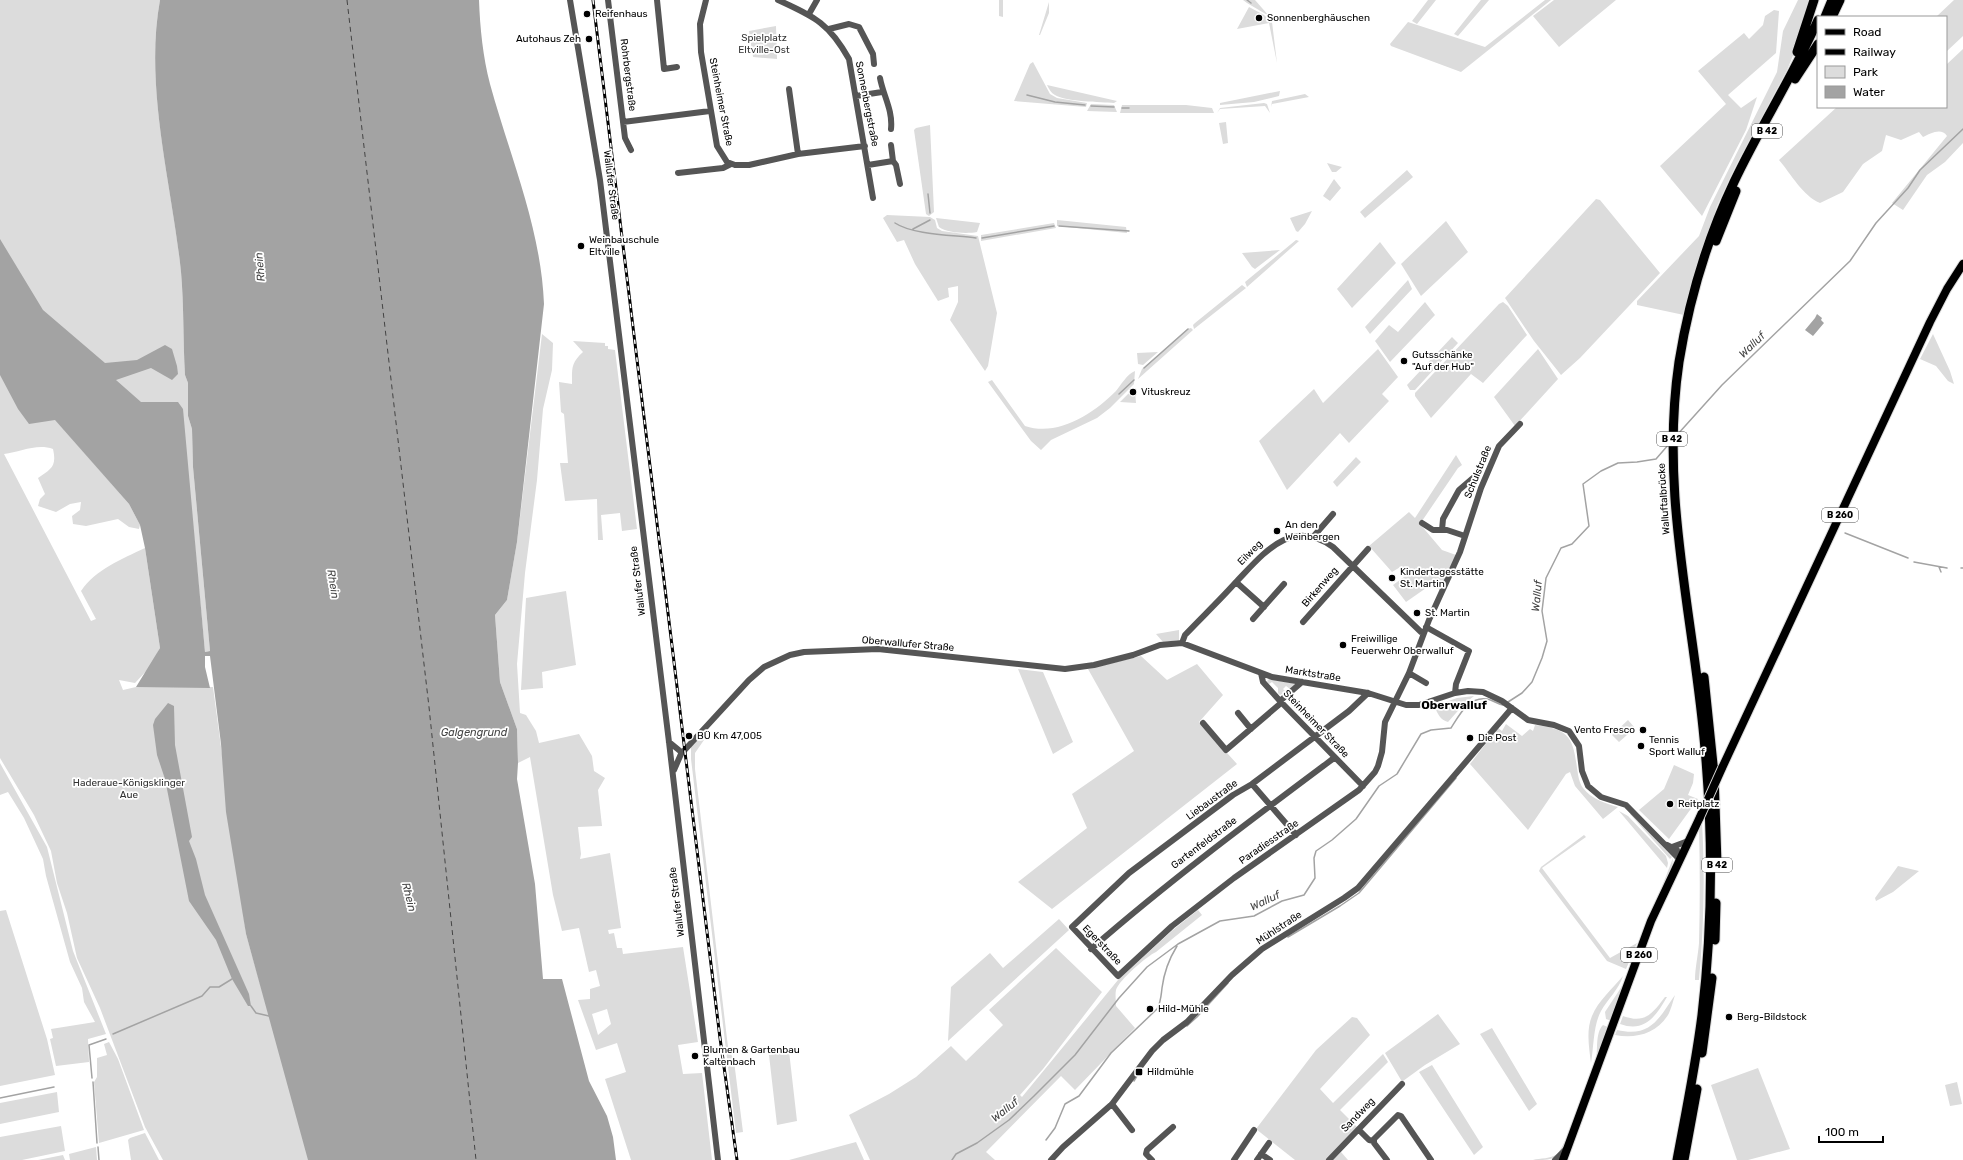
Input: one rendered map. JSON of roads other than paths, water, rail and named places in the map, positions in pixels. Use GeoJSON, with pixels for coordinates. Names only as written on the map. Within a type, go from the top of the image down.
{"type":"FeatureCollection","features":[{"type":"Feature","properties":{"kind":"highway"},"geometry":{"type":"LineString","coordinates":[[1778,99],[1803,36],[1814,0]]}},
{"type":"Feature","properties":{"kind":"highway"},"geometry":{"type":"LineString","coordinates":[[1819,16],[1826,0]]}},
{"type":"Feature","properties":{"kind":"highway"},"geometry":{"type":"LineString","coordinates":[[1825,16],[1832,0]]}},
{"type":"Feature","properties":{"kind":"highway"},"geometry":{"type":"LineString","coordinates":[[1832,16],[1840,0]]}},
{"type":"Feature","properties":{"kind":"highway","name":"B 42"},"geometry":{"type":"LineString","coordinates":[[1693,309],[1703,259],[1723,205],[1817,22]]}},
{"type":"Feature","properties":{"kind":"highway","name":"B 42"},"geometry":{"type":"LineString","coordinates":[[1693,309],[1709,260],[1733,197],[1796,79],[1817,36]]}},
{"type":"Feature","properties":{"kind":"highway"},"geometry":{"type":"LineString","coordinates":[[1796,79],[1817,46]]}},
{"type":"Feature","properties":{"kind":"highway","name":"Walluftalbrücke"},"geometry":{"type":"LineString","coordinates":[[1685,570],[1674,500],[1672,442],[1679,365],[1693,309]]}},
{"type":"Feature","properties":{"kind":"highway","name":"B 42"},"geometry":{"type":"LineString","coordinates":[[1677,1160],[1702,1015],[1708,944],[1711,871],[1704,739],[1685,570]]}},
{"type":"Feature","properties":{"kind":"highway","name":"B 42"},"geometry":{"type":"LineString","coordinates":[[1684,1160],[1708,1015],[1716,926],[1717,871],[1716,812],[1712,745],[1685,570]]}},
{"type":"Feature","properties":{"kind":"highway"},"geometry":{"type":"LineString","coordinates":[[1673,1160],[1678,1141],[1682,1134]]}},
{"type":"Feature","properties":{"kind":"main road","name":"B 260"},"geometry":{"type":"LineString","coordinates":[[1568,1160],[1581,1116],[1651,922],[1925,333],[1947,288],[1963,264]]}},
{"type":"Feature","properties":{"kind":"main road","name":"B 260"},"geometry":{"type":"LineString","coordinates":[[1563,1160],[1581,1116]]}},
{"type":"Feature","properties":{"kind":"street","name":"Wallufer Straße"},"geometry":{"type":"LineString","coordinates":[[570,0],[600,180],[673,774],[718,1160]]}},
{"type":"Feature","properties":{"kind":"street","name":"Rohrbergstraße"},"geometry":{"type":"LineString","coordinates":[[608,0],[625,138],[631,150]]}},
{"type":"Feature","properties":{"kind":"street"},"geometry":{"type":"LineString","coordinates":[[656,0],[664,69],[677,67]]}},
{"type":"Feature","properties":{"kind":"street","name":"Steinheimer Straße"},"geometry":{"type":"LineString","coordinates":[[706,0],[701,17],[700,33],[710,111],[717,146],[722,155],[731,164]]}},
{"type":"Feature","properties":{"kind":"street","name":"Sonnenbergstraße"},"geometry":{"type":"LineString","coordinates":[[778,0],[809,14],[830,29],[849,59],[873,198]]}},
{"type":"Feature","properties":{"kind":"street"},"geometry":{"type":"LineString","coordinates":[[809,14],[817,0]]}},
{"type":"Feature","properties":{"kind":"street"},"geometry":{"type":"LineString","coordinates":[[830,29],[849,24],[859,27],[873,54],[874,64]]}},
{"type":"Feature","properties":{"kind":"street"},"geometry":{"type":"LineString","coordinates":[[880,78],[882,92],[887,96],[891,123],[890,128]]}},
{"type":"Feature","properties":{"kind":"street"},"geometry":{"type":"LineString","coordinates":[[789,89],[798,154]]}},
{"type":"Feature","properties":{"kind":"street"},"geometry":{"type":"LineString","coordinates":[[856,96],[882,92]]}},
{"type":"Feature","properties":{"kind":"street"},"geometry":{"type":"LineString","coordinates":[[623,122],[710,111]]}},
{"type":"Feature","properties":{"kind":"street"},"geometry":{"type":"LineString","coordinates":[[891,145],[893,161],[896,165],[900,184]]}},
{"type":"Feature","properties":{"kind":"street"},"geometry":{"type":"LineString","coordinates":[[678,173],[723,168],[731,164],[749,165],[798,154],[865,146]]}},
{"type":"Feature","properties":{"kind":"street"},"geometry":{"type":"LineString","coordinates":[[868,165],[893,161]]}},
{"type":"Feature","properties":{"kind":"street","name":"Schulstraße"},"geometry":{"type":"LineString","coordinates":[[1394,702],[1409,673],[1425,630],[1460,552],[1481,488],[1499,446],[1520,424]]}},
{"type":"Feature","properties":{"kind":"street","name":"Schulstraße"},"geometry":{"type":"LineString","coordinates":[[1442,530],[1443,519],[1459,490],[1473,478]]}},
{"type":"Feature","properties":{"kind":"street"},"geometry":{"type":"LineString","coordinates":[[1313,537],[1333,514]]}},
{"type":"Feature","properties":{"kind":"street"},"geometry":{"type":"LineString","coordinates":[[1422,523],[1433,530],[1442,530],[1466,536]]}},
{"type":"Feature","properties":{"kind":"street","name":"Eilweg"},"geometry":{"type":"LineString","coordinates":[[1182,643],[1186,635],[1266,550],[1291,537],[1313,537],[1330,545],[1420,632],[1425,630],[1469,651],[1456,684],[1455,693]]}},
{"type":"Feature","properties":{"kind":"street","name":"Birkenweg"},"geometry":{"type":"LineString","coordinates":[[1303,622],[1368,548]]}},
{"type":"Feature","properties":{"kind":"street"},"geometry":{"type":"LineString","coordinates":[[1236,582],[1264,607]]}},
{"type":"Feature","properties":{"kind":"street"},"geometry":{"type":"LineString","coordinates":[[1253,619],[1284,584]]}},
{"type":"Feature","properties":{"kind":"street","name":"Marktstraße"},"geometry":{"type":"LineString","coordinates":[[1112,660],[1160,645],[1182,643],[1272,677],[1368,694],[1406,706],[1419,705],[1455,693],[1477,691],[1495,697],[1528,720],[1554,725],[1569,731],[1579,746],[1582,771],[1588,786],[1601,797],[1626,806],[1669,846],[1671,852],[1679,859]]}},
{"type":"Feature","properties":{"kind":"street","name":"Oberwallufer Straße"},"geometry":{"type":"LineString","coordinates":[[673,774],[682,751],[754,675],[771,663],[790,655],[804,652],[870,649],[1055,669],[1081,668],[1112,660]]}},
{"type":"Feature","properties":{"kind":"street","name":"Steinheimer Straße"},"geometry":{"type":"LineString","coordinates":[[1261,673],[1263,682],[1281,702],[1363,786]]}},
{"type":"Feature","properties":{"kind":"street"},"geometry":{"type":"LineString","coordinates":[[1409,673],[1426,683]]}},
{"type":"Feature","properties":{"kind":"street"},"geometry":{"type":"LineString","coordinates":[[1203,723],[1226,750],[1302,682]]}},
{"type":"Feature","properties":{"kind":"street","name":"Liebaustraße"},"geometry":{"type":"LineString","coordinates":[[1072,927],[1129,873],[1233,795],[1252,784],[1349,711],[1368,694]]}},
{"type":"Feature","properties":{"kind":"street","name":"Paradiesstraße"},"geometry":{"type":"LineString","coordinates":[[1118,976],[1172,926],[1228,882],[1363,786],[1378,766],[1382,752],[1385,722],[1394,702]]}},
{"type":"Feature","properties":{"kind":"street","name":"Mühlstraße"},"geometry":{"type":"LineString","coordinates":[[1051,1160],[1062,1147],[1112,1104],[1152,1051],[1187,1022],[1232,975],[1262,949],[1358,888],[1508,705]]}},
{"type":"Feature","properties":{"kind":"street"},"geometry":{"type":"LineString","coordinates":[[1238,713],[1251,729]]}},
{"type":"Feature","properties":{"kind":"street"},"geometry":{"type":"LineString","coordinates":[[669,742],[682,751]]}},
{"type":"Feature","properties":{"kind":"street","name":"Oberwallufer Straße"},"geometry":{"type":"LineString","coordinates":[[670,755],[682,751]]}},
{"type":"Feature","properties":{"kind":"street","name":"Gartenfeldstraße"},"geometry":{"type":"LineString","coordinates":[[1091,949],[1148,899],[1334,758]]}},
{"type":"Feature","properties":{"kind":"street"},"geometry":{"type":"LineString","coordinates":[[1252,784],[1296,835]]}},
{"type":"Feature","properties":{"kind":"street"},"geometry":{"type":"LineString","coordinates":[[1669,846],[1688,841]]}},
{"type":"Feature","properties":{"kind":"street","name":"Egerstraße"},"geometry":{"type":"LineString","coordinates":[[1072,927],[1091,949],[1118,976]]}},
{"type":"Feature","properties":{"kind":"street","name":"Sandweg"},"geometry":{"type":"LineString","coordinates":[[1329,1160],[1402,1084]]}},
{"type":"Feature","properties":{"kind":"street"},"geometry":{"type":"LineString","coordinates":[[1112,1104],[1132,1130]]}},
{"type":"Feature","properties":{"kind":"street"},"geometry":{"type":"LineString","coordinates":[[1374,1141],[1396,1116],[1400,1115],[1431,1160]]}},
{"type":"Feature","properties":{"kind":"street"},"geometry":{"type":"LineString","coordinates":[[1152,1160],[1146,1154],[1147,1150],[1173,1127]]}},
{"type":"Feature","properties":{"kind":"street"},"geometry":{"type":"LineString","coordinates":[[1234,1160],[1254,1130]]}},
{"type":"Feature","properties":{"kind":"street"},"geometry":{"type":"LineString","coordinates":[[1360,1131],[1369,1140],[1374,1141],[1388,1160]]}},
{"type":"Feature","properties":{"kind":"street"},"geometry":{"type":"LineString","coordinates":[[1257,1160],[1269,1142]]}},
{"type":"Feature","properties":{"kind":"street","name":"B 260"},"geometry":{"type":"LineString","coordinates":[[1555,1160],[1569,1144]]}},
{"type":"Feature","properties":{"kind":"street"},"geometry":{"type":"LineString","coordinates":[[1261,1154],[1270,1160]]}},
{"type":"Feature","properties":{"kind":"water"},"geometry":{"type":"Polygon","coordinates":[[[160,0],[479,0],[485,63],[531,220],[542,276],[544,304],[517,542],[507,600],[495,615],[500,682],[517,729],[517,779],[535,884],[543,979],[562,979],[589,1081],[607,1116],[613,1137],[616,1160],[308,1160],[246,934],[226,812],[221,744],[210,656],[205,656],[205,667],[210,688],[136,687],[160,648],[145,548],[140,525],[129,504],[55,420],[29,424],[18,409],[0,375],[0,239],[43,310],[105,363],[137,360],[165,345],[172,349],[178,374],[172,380],[151,368],[116,380],[141,402],[178,402],[183,409],[205,652],[210,651],[193,467],[192,429],[188,416],[188,383],[185,375],[181,272],[157,102],[155,67],[156,33],[160,0]]]}},
{"type":"Feature","properties":{"kind":"water"},"geometry":{"type":"Polygon","coordinates":[[[1817,314],[1822,318],[1821,320],[1824,323],[1813,336],[1805,330],[1817,314]]]}},
{"type":"Feature","properties":{"kind":"water"},"geometry":{"type":"Polygon","coordinates":[[[168,703],[174,706],[175,745],[192,837],[189,841],[196,859],[205,895],[249,994],[251,1006],[248,1006],[232,979],[216,940],[189,901],[165,779],[157,755],[153,725],[155,719],[168,703]]]}},
{"type":"Feature","properties":{"kind":"waterway"},"geometry":{"type":"LineString","coordinates":[[1247,0],[1251,3]]}},
{"type":"Feature","properties":{"kind":"waterway"},"geometry":{"type":"LineString","coordinates":[[1027,95],[1055,102],[1085,105]]}},
{"type":"Feature","properties":{"kind":"waterway"},"geometry":{"type":"LineString","coordinates":[[1091,106],[1114,107]]}},
{"type":"Feature","properties":{"kind":"waterway"},"geometry":{"type":"LineString","coordinates":[[1122,108],[1129,108]]}},
{"type":"Feature","properties":{"kind":"waterway","name":"Walluf"},"geometry":{"type":"LineString","coordinates":[[1677,435],[1722,385],[1850,261],[1876,223],[1908,188],[1920,170],[1963,129]]}},
{"type":"Feature","properties":{"kind":"waterway"},"geometry":{"type":"LineString","coordinates":[[928,194],[930,213]]}},
{"type":"Feature","properties":{"kind":"waterway"},"geometry":{"type":"LineString","coordinates":[[913,229],[930,220]]}},
{"type":"Feature","properties":{"kind":"waterway"},"geometry":{"type":"LineString","coordinates":[[895,223],[912,230],[934,234],[976,238]]}},
{"type":"Feature","properties":{"kind":"waterway"},"geometry":{"type":"LineString","coordinates":[[982,238],[1054,226]]}},
{"type":"Feature","properties":{"kind":"waterway"},"geometry":{"type":"LineString","coordinates":[[1059,226],[1129,231]]}},
{"type":"Feature","properties":{"kind":"waterway"},"geometry":{"type":"LineString","coordinates":[[1144,368],[1188,329]]}},
{"type":"Feature","properties":{"kind":"waterway"},"geometry":{"type":"LineString","coordinates":[[1119,394],[1134,380]]}},
{"type":"Feature","properties":{"kind":"waterway","name":"Walluf"},"geometry":{"type":"LineString","coordinates":[[1508,702],[1522,693],[1532,682],[1542,658],[1547,641],[1542,611],[1546,578],[1561,548],[1572,544],[1589,526],[1583,484],[1601,471],[1618,463],[1656,459],[1669,444]]}},
{"type":"Feature","properties":{"kind":"waterway"},"geometry":{"type":"LineString","coordinates":[[1845,533],[1908,558]]}},
{"type":"Feature","properties":{"kind":"waterway"},"geometry":{"type":"LineString","coordinates":[[1914,562],[1947,568]]}},
{"type":"Feature","properties":{"kind":"waterway"},"geometry":{"type":"LineString","coordinates":[[1939,567],[1941,572]]}},
{"type":"Feature","properties":{"kind":"waterway","name":"Walluf"},"geometry":{"type":"LineString","coordinates":[[952,1160],[956,1154],[977,1143],[1009,1120],[1034,1096],[1075,1055],[1119,998],[1147,967],[1178,944],[1220,921],[1254,916],[1282,901],[1304,895],[1315,878],[1314,858],[1316,851],[1332,840],[1356,819],[1379,786],[1397,774],[1421,734],[1431,730],[1451,728],[1466,707],[1475,700],[1487,699],[1503,705]]}},
{"type":"Feature","properties":{"kind":"waterway"},"geometry":{"type":"LineString","coordinates":[[1288,937],[1359,893],[1456,778]]}},
{"type":"Feature","properties":{"kind":"waterway","name":"Walluf"},"geometry":{"type":"LineString","coordinates":[[1046,1140],[1055,1128],[1065,1104],[1079,1096],[1111,1053],[1157,1009],[1169,961],[1177,946]]}},
{"type":"Feature","properties":{"kind":"waterway"},"geometry":{"type":"LineString","coordinates":[[113,1034],[202,996],[210,987],[219,987],[232,979]]}},
{"type":"Feature","properties":{"kind":"waterway"},"geometry":{"type":"LineString","coordinates":[[1187,1026],[1228,983]]}},
{"type":"Feature","properties":{"kind":"waterway"},"geometry":{"type":"LineString","coordinates":[[251,1006],[256,1013],[269,1016]]}},
{"type":"Feature","properties":{"kind":"waterway"},"geometry":{"type":"LineString","coordinates":[[92,1078],[89,1045],[106,1039]]}},
{"type":"Feature","properties":{"kind":"waterway"},"geometry":{"type":"LineString","coordinates":[[1134,1081],[1143,1066]]}},
{"type":"Feature","properties":{"kind":"waterway"},"geometry":{"type":"LineString","coordinates":[[93,1082],[97,1143]]}},
{"type":"Feature","properties":{"kind":"waterway"},"geometry":{"type":"LineString","coordinates":[[0,1098],[54,1087]]}},
{"type":"Feature","properties":{"kind":"waterway"},"geometry":{"type":"LineString","coordinates":[[98,1147],[99,1160]]}},
{"type":"Feature","properties":{"kind":"railway"},"geometry":{"type":"LineString","coordinates":[[593,0],[720,1038],[737,1160]]}},
{"type":"Feature","properties":{"kind":"place","name":"Reifenhaus"},"geometry":{"type":"Point","coordinates":[587,14]}},
{"type":"Feature","properties":{"kind":"place","name":"Sonnenberghäuschen"},"geometry":{"type":"Point","coordinates":[1259,18]}},
{"type":"Feature","properties":{"kind":"place","name":"Autohaus Zeh"},"geometry":{"type":"Point","coordinates":[589,39]}},
{"type":"Feature","properties":{"kind":"place","name":"Weinbauschule Eltville"},"geometry":{"type":"Point","coordinates":[581,246]}},
{"type":"Feature","properties":{"kind":"place","name":"Gutsschänke \"Auf der Hub\""},"geometry":{"type":"Point","coordinates":[1404,361]}},
{"type":"Feature","properties":{"kind":"place","name":"Vituskreuz"},"geometry":{"type":"Point","coordinates":[1133,392]}},
{"type":"Feature","properties":{"kind":"place","name":"An den Weinbergen"},"geometry":{"type":"Point","coordinates":[1277,531]}},
{"type":"Feature","properties":{"kind":"place","name":"Kindertagesstätte St. Martin"},"geometry":{"type":"Point","coordinates":[1392,578]}},
{"type":"Feature","properties":{"kind":"place","name":"St. Martin"},"geometry":{"type":"Point","coordinates":[1417,613]}},
{"type":"Feature","properties":{"kind":"place","name":"Freiwillige Feuerwehr Oberwalluf"},"geometry":{"type":"Point","coordinates":[1343,645]}},
{"type":"Feature","properties":{"kind":"place","name":"Vento Fresco"},"geometry":{"type":"Point","coordinates":[1643,730]}},
{"type":"Feature","properties":{"kind":"place","name":"BÜ Km 47,005"},"geometry":{"type":"Point","coordinates":[689,736]}},
{"type":"Feature","properties":{"kind":"place","name":"Die Post"},"geometry":{"type":"Point","coordinates":[1470,738]}},
{"type":"Feature","properties":{"kind":"place","name":"Tennis Sport Walluf"},"geometry":{"type":"Point","coordinates":[1641,746]}},
{"type":"Feature","properties":{"kind":"place","name":"Reitplatz"},"geometry":{"type":"Point","coordinates":[1670,804]}},
{"type":"Feature","properties":{"kind":"place","name":"Hild-Mühle"},"geometry":{"type":"Point","coordinates":[1150,1009]}},
{"type":"Feature","properties":{"kind":"place","name":"Berg-Bildstock"},"geometry":{"type":"Point","coordinates":[1729,1017]}},
{"type":"Feature","properties":{"kind":"place","name":"Blumen & Gartenbau Kaltenbach"},"geometry":{"type":"Point","coordinates":[695,1056]}},
{"type":"Feature","properties":{"kind":"place","name":"Hildmühle"},"geometry":{"type":"Point","coordinates":[1139,1072]}},
{"type":"Feature","properties":{"kind":"district","name":"Oberwalluf"},"geometry":{"type":"Point","coordinates":[1454,705]}},
{"type":"Feature","properties":{"kind":"park label","name":"Spielplatz Eltville-Ost"},"geometry":{"type":"Point","coordinates":[764,44]}},
{"type":"Feature","properties":{"kind":"park label","name":"Haderaue-Königsklinger Aue"},"geometry":{"type":"Point","coordinates":[129,788]}},
{"type":"Feature","properties":{"kind":"water label","name":"Rhein"},"geometry":{"type":"Point","coordinates":[260,267]}},
{"type":"Feature","properties":{"kind":"water label","name":"Rhein"},"geometry":{"type":"Point","coordinates":[333,584]}},
{"type":"Feature","properties":{"kind":"water label","name":"Galgengrund"},"geometry":{"type":"Point","coordinates":[474,732]}},
{"type":"Feature","properties":{"kind":"water label","name":"Rhein"},"geometry":{"type":"Point","coordinates":[409,897]}}]}
